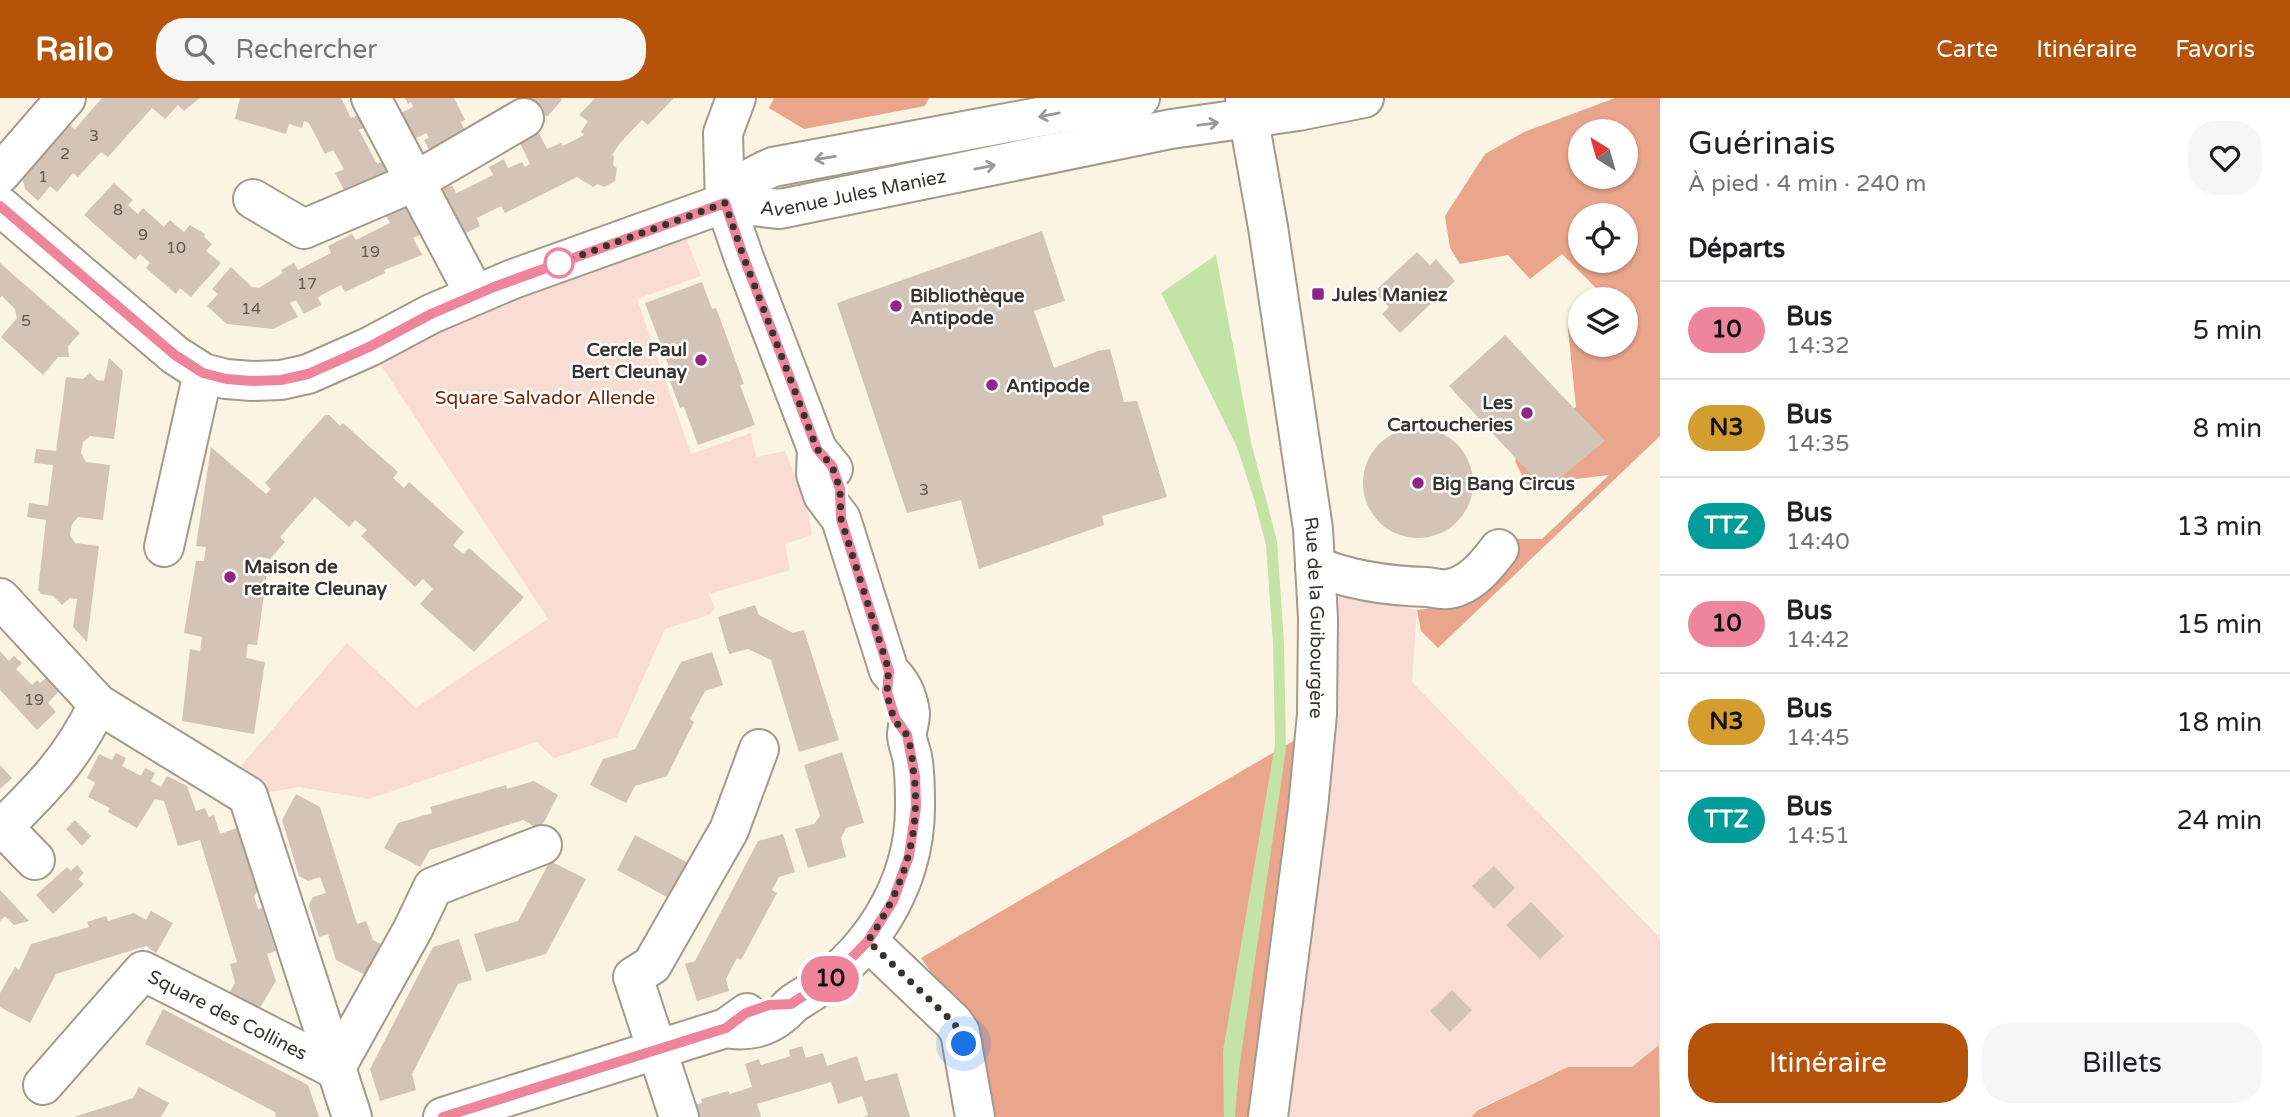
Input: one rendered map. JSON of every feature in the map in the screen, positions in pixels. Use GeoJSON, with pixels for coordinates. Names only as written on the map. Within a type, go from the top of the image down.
{"type":"FeatureCollection","features":[{"type":"Feature","properties":{"kind":"street"},"geometry":{"type":"LineString","coordinates":[[0,174],[66,98]]}},
{"type":"Feature","properties":{"kind":"street"},"geometry":{"type":"LineString","coordinates":[[371,98],[475,295]]}},
{"type":"Feature","properties":{"kind":"street"},"geometry":{"type":"LineString","coordinates":[[443,1117],[726,1028],[751,1029],[775,1020],[791,1004],[834,976],[868,941],[893,901],[909,856],[916,807],[915,776],[907,735],[910,713],[902,686],[889,671],[841,519],[840,489],[832,466],[817,449],[725,203],[723,132],[727,115],[736,98]]}},
{"type":"Feature","properties":{"kind":"street","name":"Avenue Jules Maniez"},"geometry":{"type":"LineString","coordinates":[[1140,98],[773,167],[737,186],[725,203],[780,209],[1171,129],[1247,108],[1364,98]]}},
{"type":"Feature","properties":{"kind":"street","name":"Rue de la Guibourgère"},"geometry":{"type":"LineString","coordinates":[[1247,108],[1268,227],[1313,529],[1318,618],[1316,727],[1298,895],[1268,1117]]}},
{"type":"Feature","properties":{"kind":"street"},"geometry":{"type":"LineString","coordinates":[[253,199],[276,215],[304,229],[414,182],[524,118]]}},
{"type":"Feature","properties":{"kind":"street"},"geometry":{"type":"LineString","coordinates":[[0,206],[160,343],[203,373],[226,379],[252,381],[281,380],[308,374],[475,295],[725,203]]}},
{"type":"Feature","properties":{"kind":"street"},"geometry":{"type":"LineString","coordinates":[[164,547],[203,373]]}},
{"type":"Feature","properties":{"kind":"street"},"geometry":{"type":"LineString","coordinates":[[1315,566],[1363,581],[1403,587],[1448,589],[1477,574],[1499,550]]}},
{"type":"Feature","properties":{"kind":"street"},"geometry":{"type":"LineString","coordinates":[[0,598],[98,704],[84,735],[56,775],[1,827],[35,860]]}},
{"type":"Feature","properties":{"kind":"street","name":"Square des Collines"},"geometry":{"type":"LineString","coordinates":[[98,704],[248,796],[352,1117]]}},
{"type":"Feature","properties":{"kind":"street"},"geometry":{"type":"LineString","coordinates":[[679,1117],[633,977],[652,965],[729,830],[759,749]]}},
{"type":"Feature","properties":{"kind":"street"},"geometry":{"type":"LineString","coordinates":[[335,1069],[413,929],[433,887],[542,845]]}},
{"type":"Feature","properties":{"kind":"street"},"geometry":{"type":"LineString","coordinates":[[868,941],[953,1022],[960,1032],[975,1117]]}},
{"type":"Feature","properties":{"kind":"street","name":"Square des Collines"},"geometry":{"type":"LineString","coordinates":[[43,1085],[143,971],[335,1069]]}},
{"type":"Feature","properties":{"kind":"green space","name":"Square Salvador Allende"},"geometry":{"type":"Polygon","coordinates":[[[679,221],[701,276],[637,299],[691,454],[751,433],[756,457],[785,451],[807,505],[812,535],[785,544],[790,570],[709,594],[715,608],[709,615],[665,629],[617,737],[554,758],[536,742],[369,799],[299,787],[248,796],[226,783],[347,643],[416,708],[548,619],[369,347],[679,221]]]}},
{"type":"Feature","properties":{"kind":"green space"},"geometry":{"type":"Polygon","coordinates":[[[1339,596],[1417,610],[1412,682],[1660,938],[1660,1046],[1632,1067],[1568,1067],[1478,1109],[1471,1117],[1286,1117],[1325,801],[1339,596]]]}},
{"type":"Feature","properties":{"kind":"shaded area"},"geometry":{"type":"Polygon","coordinates":[[[774,98],[929,98],[925,106],[804,129],[769,108],[774,98]]]}},
{"type":"Feature","properties":{"kind":"shaded area"},"geometry":{"type":"Polygon","coordinates":[[[1615,98],[1660,98],[1660,436],[1438,648],[1421,631],[1417,610],[1440,607],[1498,558],[1515,539],[1542,539],[1609,475],[1527,485],[1515,461],[1523,445],[1576,407],[1571,357],[1638,357],[1638,287],[1595,287],[1581,273],[1638,273],[1638,203],[1568,203],[1568,260],[1562,254],[1530,279],[1508,255],[1460,264],[1450,248],[1445,216],[1485,154],[1524,132],[1615,98]]]}},
{"type":"Feature","properties":{"kind":"shaded area"},"geometry":{"type":"Polygon","coordinates":[[[1216,255],[1251,442],[1277,541],[1284,643],[1286,749],[1239,1069],[1235,1117],[1224,1117],[1223,1051],[1275,744],[1273,643],[1266,545],[1237,447],[1161,293],[1216,255]]]}},
{"type":"Feature","properties":{"kind":"shaded area"},"geometry":{"type":"Polygon","coordinates":[[[1331,719],[1286,1117],[991,1117],[978,1041],[921,958],[1331,719]]]}},
{"type":"Feature","properties":{"kind":"shaded area"},"geometry":{"type":"Polygon","coordinates":[[[1659,1045],[1660,1117],[1471,1117],[1478,1110],[1568,1067],[1632,1067],[1659,1045]]]}},
{"type":"Feature","properties":{"kind":"building"},"geometry":{"type":"Polygon","coordinates":[[[102,98],[200,98],[184,111],[178,105],[165,119],[152,108],[108,157],[101,152],[78,177],[73,173],[57,192],[50,186],[38,201],[25,189],[22,176],[68,124],[75,129],[102,98]]]}},
{"type":"Feature","properties":{"kind":"building"},"geometry":{"type":"Polygon","coordinates":[[[240,98],[341,98],[351,118],[361,114],[368,126],[359,130],[377,164],[385,160],[391,172],[346,194],[335,173],[344,169],[333,150],[325,154],[309,123],[304,121],[302,128],[289,124],[286,134],[235,119],[240,98]]]}},
{"type":"Feature","properties":{"kind":"building"},"geometry":{"type":"Polygon","coordinates":[[[405,98],[454,98],[465,120],[461,122],[467,136],[432,155],[424,140],[429,138],[426,133],[411,141],[397,115],[413,107],[405,98]]]}},
{"type":"Feature","properties":{"kind":"building"},"geometry":{"type":"Polygon","coordinates":[[[525,98],[561,98],[562,100],[547,117],[525,98]]]}},
{"type":"Feature","properties":{"kind":"building"},"geometry":{"type":"Polygon","coordinates":[[[595,98],[674,98],[648,125],[642,120],[620,143],[612,155],[613,165],[617,168],[615,181],[604,187],[598,184],[593,187],[577,177],[505,213],[501,206],[477,218],[480,226],[460,236],[437,192],[452,185],[456,193],[461,191],[493,175],[489,167],[504,159],[508,168],[522,162],[525,167],[530,164],[519,141],[538,131],[547,149],[561,143],[563,146],[584,135],[581,132],[588,121],[579,115],[595,98]]]}},
{"type":"Feature","properties":{"kind":"building"},"geometry":{"type":"Polygon","coordinates":[[[114,183],[133,200],[128,205],[138,214],[143,208],[164,227],[170,220],[184,232],[190,225],[205,234],[204,237],[212,244],[206,251],[221,263],[191,297],[180,288],[176,294],[146,268],[150,263],[140,254],[135,260],[84,215],[114,183]]]}},
{"type":"Feature","properties":{"kind":"building"},"geometry":{"type":"Polygon","coordinates":[[[408,205],[422,234],[413,238],[422,255],[384,270],[385,273],[345,292],[341,285],[318,297],[321,305],[304,314],[296,300],[290,303],[298,317],[273,329],[227,324],[207,306],[218,294],[212,289],[231,267],[252,287],[259,288],[294,263],[298,270],[331,253],[328,246],[352,234],[356,240],[390,223],[386,216],[408,205]]]}},
{"type":"Feature","properties":{"kind":"building","name":"Antipode"},"geometry":{"type":"Polygon","coordinates":[[[1042,231],[1065,301],[1034,311],[1054,368],[1110,349],[1124,402],[1137,401],[1167,497],[1102,516],[1104,525],[979,569],[961,500],[907,513],[837,303],[1042,231]]]}},
{"type":"Feature","properties":{"kind":"building","name":"Les Cartoucheries"},"geometry":{"type":"Polygon","coordinates":[[[1417,252],[1430,265],[1436,259],[1455,281],[1400,333],[1382,314],[1389,307],[1374,292],[1417,252]]]}},
{"type":"Feature","properties":{"kind":"building"},"geometry":{"type":"Polygon","coordinates":[[[0,263],[80,333],[68,346],[69,357],[58,357],[43,375],[1,337],[17,318],[15,309],[2,296],[0,298],[0,263]]]}},
{"type":"Feature","properties":{"kind":"building","name":"Cercle Paul Bert Cleunay"},"geometry":{"type":"Polygon","coordinates":[[[702,282],[712,309],[716,308],[722,324],[744,384],[740,385],[755,425],[698,445],[684,407],[680,408],[667,373],[671,372],[645,303],[702,282]]]}},
{"type":"Feature","properties":{"kind":"building","name":"Les Cartoucheries"},"geometry":{"type":"Polygon","coordinates":[[[1505,335],[1605,441],[1545,490],[1449,386],[1505,335]]]}},
{"type":"Feature","properties":{"kind":"building"},"geometry":{"type":"Polygon","coordinates":[[[109,358],[123,371],[114,439],[90,436],[83,442],[81,453],[86,462],[110,465],[103,520],[78,517],[72,524],[70,535],[75,543],[99,546],[87,642],[73,627],[77,599],[70,598],[62,605],[53,596],[41,594],[38,590],[46,520],[27,517],[29,503],[48,506],[53,465],[34,463],[36,449],[56,451],[66,377],[83,379],[90,373],[97,380],[104,381],[109,358]]]}},
{"type":"Feature","properties":{"kind":"building","name":"Maison de retraite Cleunay"},"geometry":{"type":"Polygon","coordinates":[[[325,415],[329,415],[340,426],[343,423],[398,472],[393,478],[404,488],[409,482],[464,532],[453,545],[463,554],[469,548],[524,597],[474,652],[420,604],[433,589],[423,579],[415,587],[361,536],[367,530],[355,520],[349,527],[315,497],[280,537],[285,542],[270,559],[261,557],[259,571],[267,573],[257,645],[248,644],[246,658],[265,662],[254,734],[182,721],[190,649],[200,651],[202,637],[184,633],[196,561],[204,561],[206,547],[196,546],[211,447],[266,494],[271,489],[265,483],[325,415]]]}},
{"type":"Feature","properties":{"kind":"building","name":"Big Bang Circus"},"geometry":{"type":"Polygon","coordinates":[[[1418,428],[1439,432],[1457,444],[1469,462],[1473,483],[1469,504],[1457,522],[1439,534],[1418,538],[1397,534],[1379,522],[1367,504],[1363,483],[1367,462],[1379,444],[1397,432],[1418,428]]]}},
{"type":"Feature","properties":{"kind":"building"},"geometry":{"type":"Polygon","coordinates":[[[755,605],[759,615],[793,633],[804,630],[839,740],[799,752],[771,660],[748,649],[729,654],[718,617],[755,605]]]}},
{"type":"Feature","properties":{"kind":"building"},"geometry":{"type":"Polygon","coordinates":[[[0,651],[9,661],[14,656],[22,663],[16,669],[32,685],[47,677],[60,690],[48,703],[56,712],[37,730],[0,690],[0,651]]]}},
{"type":"Feature","properties":{"kind":"building"},"geometry":{"type":"Polygon","coordinates":[[[712,652],[723,685],[705,691],[690,719],[694,722],[667,776],[635,786],[626,803],[590,785],[603,759],[635,749],[681,662],[712,652]]]}},
{"type":"Feature","properties":{"kind":"building"},"geometry":{"type":"Polygon","coordinates":[[[842,752],[864,823],[846,828],[841,838],[846,857],[808,868],[795,829],[814,824],[820,816],[804,765],[842,752]]]}},
{"type":"Feature","properties":{"kind":"building"},"geometry":{"type":"Polygon","coordinates":[[[116,753],[126,758],[122,766],[141,776],[145,768],[155,773],[151,781],[161,787],[167,776],[187,786],[196,811],[205,808],[209,817],[214,815],[220,834],[237,828],[258,890],[254,896],[258,909],[262,908],[276,951],[267,954],[276,981],[255,1016],[225,1000],[235,983],[230,964],[237,962],[200,840],[178,846],[164,801],[155,799],[137,828],[108,812],[110,808],[88,797],[95,783],[87,778],[99,754],[112,760],[116,753]]]}},
{"type":"Feature","properties":{"kind":"building"},"geometry":{"type":"Polygon","coordinates":[[[0,765],[12,778],[0,789],[0,765]]]}},
{"type":"Feature","properties":{"kind":"building"},"geometry":{"type":"Polygon","coordinates":[[[534,781],[558,795],[540,830],[523,820],[430,850],[420,867],[384,848],[398,823],[432,813],[430,807],[506,785],[507,789],[534,781]]]}},
{"type":"Feature","properties":{"kind":"building"},"geometry":{"type":"Polygon","coordinates":[[[296,794],[320,807],[357,924],[366,921],[373,940],[389,948],[373,979],[336,960],[328,934],[319,937],[309,905],[313,897],[326,893],[320,877],[308,881],[299,876],[282,820],[296,794]]]}},
{"type":"Feature","properties":{"kind":"building"},"geometry":{"type":"Polygon","coordinates":[[[75,820],[91,836],[82,846],[66,829],[75,820]]]}},
{"type":"Feature","properties":{"kind":"building"},"geometry":{"type":"Polygon","coordinates":[[[783,834],[795,872],[779,877],[772,890],[777,893],[741,960],[737,958],[726,979],[729,991],[697,1001],[685,964],[695,961],[758,841],[783,834]]]}},
{"type":"Feature","properties":{"kind":"building"},"geometry":{"type":"Polygon","coordinates":[[[635,835],[694,866],[676,902],[617,870],[635,835]]]}},
{"type":"Feature","properties":{"kind":"building"},"geometry":{"type":"Polygon","coordinates":[[[550,861],[586,879],[546,954],[486,972],[474,934],[518,921],[550,861]]]}},
{"type":"Feature","properties":{"kind":"building"},"geometry":{"type":"Polygon","coordinates":[[[77,865],[84,873],[78,879],[84,884],[53,914],[36,895],[67,867],[71,871],[77,865]]]}},
{"type":"Feature","properties":{"kind":"building"},"geometry":{"type":"Polygon","coordinates":[[[1494,866],[1515,888],[1494,909],[1472,886],[1494,866]]]}},
{"type":"Feature","properties":{"kind":"building"},"geometry":{"type":"Polygon","coordinates":[[[0,890],[29,921],[14,925],[5,916],[0,921],[0,890]]]}},
{"type":"Feature","properties":{"kind":"building"},"geometry":{"type":"Polygon","coordinates":[[[1531,902],[1564,936],[1540,959],[1506,925],[1531,902]]]}},
{"type":"Feature","properties":{"kind":"building"},"geometry":{"type":"Polygon","coordinates":[[[151,911],[173,923],[156,953],[146,946],[56,974],[30,1023],[0,1007],[0,993],[15,967],[19,970],[31,944],[89,927],[87,922],[106,916],[108,921],[134,913],[146,920],[151,911]]]}},
{"type":"Feature","properties":{"kind":"building"},"geometry":{"type":"Polygon","coordinates":[[[459,939],[472,980],[458,984],[412,1074],[416,1090],[380,1101],[370,1069],[433,947],[459,939]]]}},
{"type":"Feature","properties":{"kind":"building"},"geometry":{"type":"Polygon","coordinates":[[[1452,990],[1472,1010],[1450,1032],[1430,1011],[1452,990]]]}},
{"type":"Feature","properties":{"kind":"building"},"geometry":{"type":"Polygon","coordinates":[[[163,1009],[308,1085],[319,1117],[276,1117],[275,1112],[145,1044],[163,1009]]]}},
{"type":"Feature","properties":{"kind":"building"},"geometry":{"type":"Polygon","coordinates":[[[802,1046],[806,1058],[823,1053],[827,1066],[857,1056],[865,1081],[897,1073],[910,1117],[863,1117],[868,1115],[862,1096],[838,1104],[831,1082],[757,1104],[761,1117],[696,1117],[693,1105],[702,1103],[701,1099],[752,1087],[745,1064],[759,1059],[761,1065],[785,1058],[790,1056],[789,1050],[802,1046]]]}},
{"type":"Feature","properties":{"kind":"building"},"geometry":{"type":"Polygon","coordinates":[[[139,1087],[169,1103],[161,1117],[74,1117],[133,1098],[139,1087]]]}},
{"type":"Feature","properties":{"kind":"bus line","name":"10"},"geometry":{"type":"LineString","coordinates":[[0,206],[175,355],[203,373],[226,379],[252,381],[281,380],[308,374],[369,347],[431,314],[513,279],[725,203],[817,449],[832,466],[840,489],[841,519],[889,671],[887,692],[895,718],[907,735],[915,776],[916,807],[914,830],[902,880],[883,920],[868,941],[834,976],[791,1004],[769,1005],[746,1013],[726,1028],[443,1117]]}},
{"type":"Feature","properties":{"kind":"place","name":"Jules Maniez"},"geometry":{"type":"Point","coordinates":[1318,294]}},
{"type":"Feature","properties":{"kind":"place","name":"Bibliothèque Antipode"},"geometry":{"type":"Point","coordinates":[896,306]}},
{"type":"Feature","properties":{"kind":"place","name":"Cercle Paul Bert Cleunay"},"geometry":{"type":"Point","coordinates":[701,360]}},
{"type":"Feature","properties":{"kind":"place","name":"Antipode"},"geometry":{"type":"Point","coordinates":[992,385]}},
{"type":"Feature","properties":{"kind":"place","name":"Les Cartoucheries"},"geometry":{"type":"Point","coordinates":[1527,413]}},
{"type":"Feature","properties":{"kind":"place","name":"Big Bang Circus"},"geometry":{"type":"Point","coordinates":[1418,483]}},
{"type":"Feature","properties":{"kind":"place","name":"Maison de retraite Cleunay"},"geometry":{"type":"Point","coordinates":[230,577]}},
{"type":"Feature","properties":{"kind":"route"},"geometry":{"type":"LineString","coordinates":[[559,263],[725,203],[817,449],[832,466],[840,489],[841,519],[889,671],[887,692],[895,718],[907,735],[912,756],[916,807],[909,856],[893,901],[868,941],[953,1022],[964,1044]]}}]}
